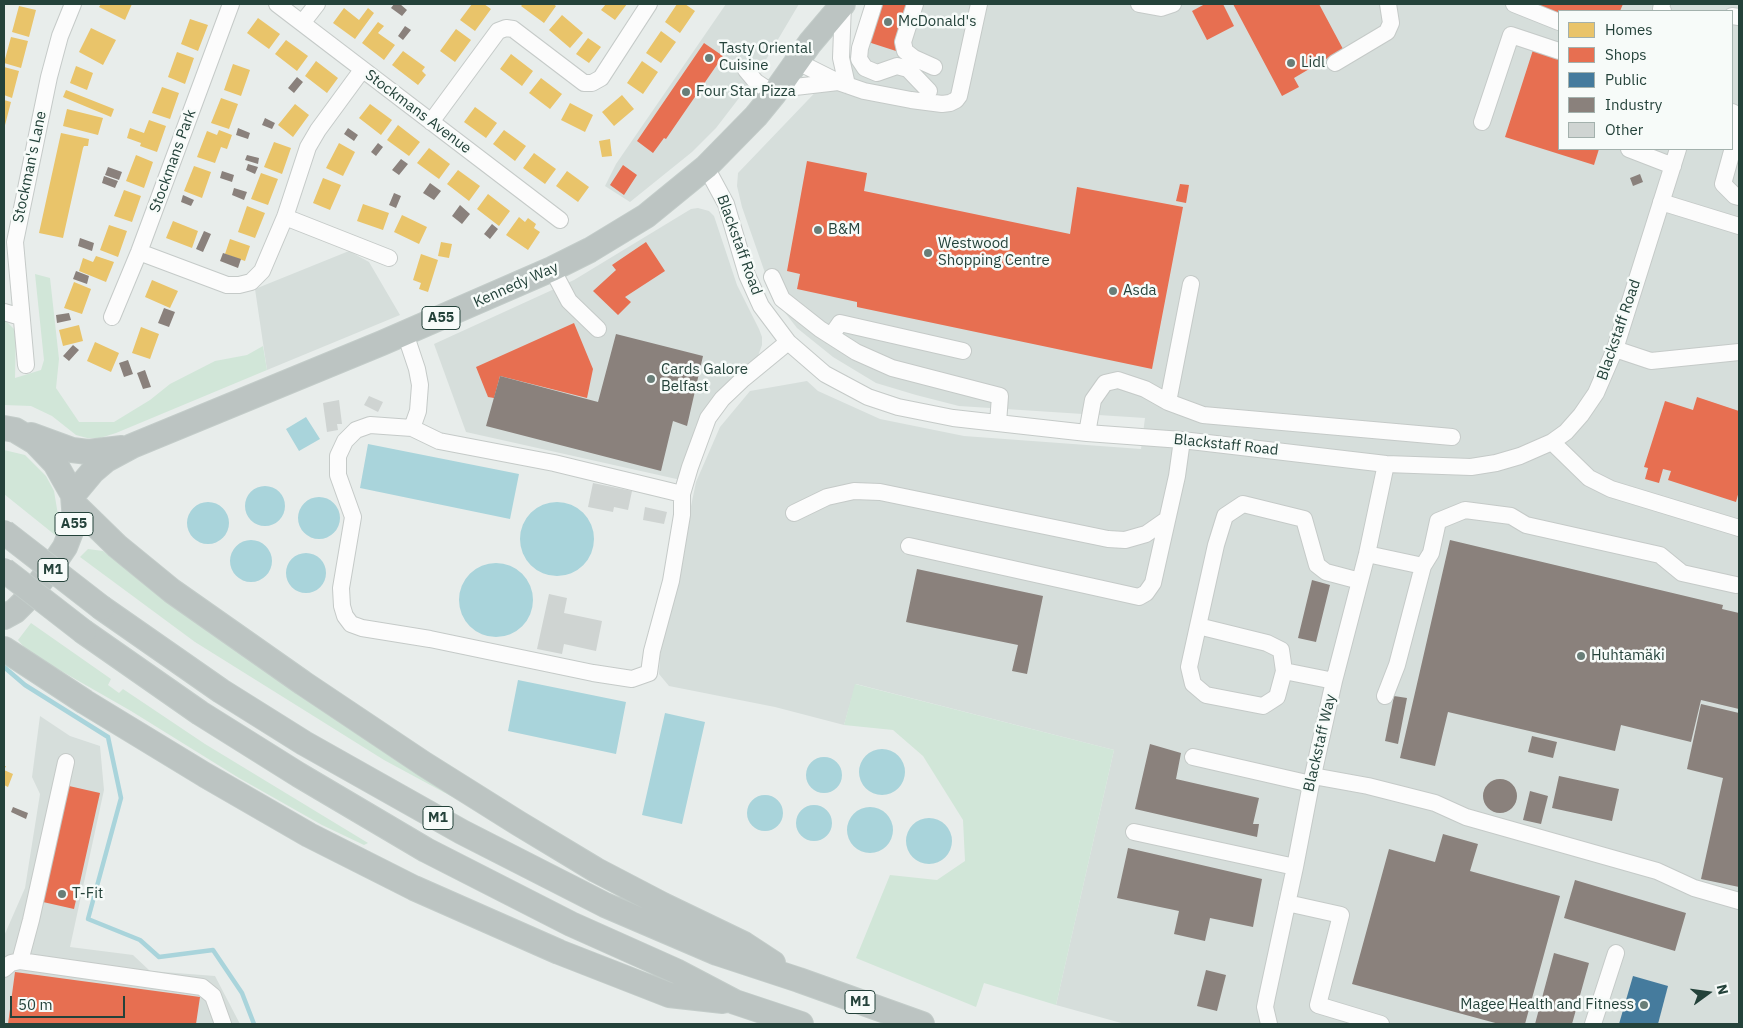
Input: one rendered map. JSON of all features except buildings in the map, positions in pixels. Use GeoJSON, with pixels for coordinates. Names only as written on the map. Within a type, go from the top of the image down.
{"type":"FeatureCollection","features":[{"type":"Feature","properties":{"kind":"highway","name":"Kennedy Way"},"geometry":{"type":"LineString","coordinates":[[804,53],[823,4]]}},
{"type":"Feature","properties":{"kind":"highway","name":"Kennedy Way"},"geometry":{"type":"LineString","coordinates":[[74,500],[93,471],[106,460],[132,446],[405,333],[552,269],[590,250],[646,216],[706,167],[756,116],[843,4]]}},
{"type":"Feature","properties":{"kind":"highway","name":"Kennedy Way"},"geometry":{"type":"LineString","coordinates":[[9,429],[72,450],[88,452],[132,446]]}},
{"type":"Feature","properties":{"kind":"highway","name":"A55"},"geometry":{"type":"LineString","coordinates":[[4,617],[15,610],[34,590],[65,547],[75,521],[74,500],[54,464],[35,442],[9,429]]}},
{"type":"Feature","properties":{"kind":"highway","name":"M1"},"geometry":{"type":"LineString","coordinates":[[74,500],[117,546],[172,591],[303,683],[424,764],[596,870],[744,944],[799,980]]}},
{"type":"Feature","properties":{"kind":"highway","name":"M1"},"geometry":{"type":"LineString","coordinates":[[4,532],[102,608],[221,691],[295,738],[462,832],[605,905],[717,954],[799,980],[922,1024]]}},
{"type":"Feature","properties":{"kind":"highway","name":"M1"},"geometry":{"type":"LineString","coordinates":[[4,570],[84,632],[200,713],[299,775],[426,850],[571,924],[676,971],[735,1002],[801,1024]]}},
{"type":"Feature","properties":{"kind":"highway","name":"M1"},"geometry":{"type":"LineString","coordinates":[[4,649],[85,702],[205,775],[309,835],[414,888],[559,952],[669,995],[735,1002]]}},
{"type":"Feature","properties":{"kind":"street","name":"Stockman's Lane"},"geometry":{"type":"LineString","coordinates":[[26,365],[21,317],[9,241],[60,36],[73,4]]}},
{"type":"Feature","properties":{"kind":"street","name":"Stockmans Park"},"geometry":{"type":"LineString","coordinates":[[112,317],[139,252],[231,4]]}},
{"type":"Feature","properties":{"kind":"street","name":"Stockmans Avenue"},"geometry":{"type":"LineString","coordinates":[[277,4],[560,220]]}},
{"type":"Feature","properties":{"kind":"street"},"geometry":{"type":"LineString","coordinates":[[303,22],[317,4]]}},
{"type":"Feature","properties":{"kind":"street"},"geometry":{"type":"LineString","coordinates":[[431,122],[498,31],[506,28],[513,29],[584,83],[592,83],[601,78],[649,4]]}},
{"type":"Feature","properties":{"kind":"street"},"geometry":{"type":"LineString","coordinates":[[842,84],[843,4]]}},
{"type":"Feature","properties":{"kind":"street"},"geometry":{"type":"LineString","coordinates":[[874,4],[860,48],[859,59],[862,64],[865,68],[877,73],[897,66],[908,69],[929,91]]}},
{"type":"Feature","properties":{"kind":"street"},"geometry":{"type":"LineString","coordinates":[[914,4],[903,42],[905,50],[914,58],[934,67]]}},
{"type":"Feature","properties":{"kind":"street"},"geometry":{"type":"LineString","coordinates":[[804,53],[842,84],[864,91],[934,103],[950,103],[959,96],[980,4]]}},
{"type":"Feature","properties":{"kind":"street"},"geometry":{"type":"LineString","coordinates":[[1139,4],[1161,8],[1173,4]]}},
{"type":"Feature","properties":{"kind":"street"},"geometry":{"type":"LineString","coordinates":[[1335,63],[1387,32],[1391,23],[1388,4]]}},
{"type":"Feature","properties":{"kind":"street"},"geometry":{"type":"LineString","coordinates":[[1514,4],[1558,22]]}},
{"type":"Feature","properties":{"kind":"street"},"geometry":{"type":"LineString","coordinates":[[1482,122],[1511,35],[1558,51]]}},
{"type":"Feature","properties":{"kind":"street"},"geometry":{"type":"LineString","coordinates":[[139,252],[227,285],[251,282],[262,271],[285,217],[308,147],[318,130],[362,70]]}},
{"type":"Feature","properties":{"kind":"street"},"geometry":{"type":"LineString","coordinates":[[746,70],[756,82],[776,92],[842,84]]}},
{"type":"Feature","properties":{"kind":"street"},"geometry":{"type":"LineString","coordinates":[[1733,148],[1739,126]]}},
{"type":"Feature","properties":{"kind":"street"},"geometry":{"type":"LineString","coordinates":[[1632,150],[1673,166]]}},
{"type":"Feature","properties":{"kind":"street","name":"Blackstaff Road"},"geometry":{"type":"LineString","coordinates":[[706,167],[726,204],[747,275],[761,306],[788,342],[825,374],[868,397],[898,407],[953,418],[1087,433],[1182,440],[1386,464],[1471,467],[1504,461],[1536,450],[1552,442],[1566,432],[1581,415],[1596,393],[1615,349],[1678,150]]}},
{"type":"Feature","properties":{"kind":"street"},"geometry":{"type":"LineString","coordinates":[[1732,150],[1723,184],[1735,196],[1739,197]]}},
{"type":"Feature","properties":{"kind":"street"},"geometry":{"type":"LineString","coordinates":[[1661,202],[1739,226]]}},
{"type":"Feature","properties":{"kind":"street"},"geometry":{"type":"LineString","coordinates":[[285,217],[389,258]]}},
{"type":"Feature","properties":{"kind":"street"},"geometry":{"type":"LineString","coordinates":[[552,269],[569,301],[598,329]]}},
{"type":"Feature","properties":{"kind":"street"},"geometry":{"type":"LineString","coordinates":[[772,277],[782,299],[831,336],[856,352],[892,368],[1000,396],[998,423]]}},
{"type":"Feature","properties":{"kind":"street"},"geometry":{"type":"LineString","coordinates":[[1168,402],[1191,284]]}},
{"type":"Feature","properties":{"kind":"street"},"geometry":{"type":"LineString","coordinates":[[4,312],[21,317]]}},
{"type":"Feature","properties":{"kind":"street"},"geometry":{"type":"LineString","coordinates":[[831,336],[840,323],[963,351]]}},
{"type":"Feature","properties":{"kind":"street"},"geometry":{"type":"LineString","coordinates":[[405,333],[417,369],[420,385],[418,411],[412,428]]}},
{"type":"Feature","properties":{"kind":"street"},"geometry":{"type":"LineString","coordinates":[[682,494],[554,463],[438,441],[412,428],[370,425],[356,430],[345,440],[338,456],[338,475],[353,516],[341,588],[342,606],[345,616],[351,624],[362,628],[430,639],[593,673],[632,680],[649,673],[652,651],[671,581],[682,515],[682,494],[708,418],[722,399],[742,378],[788,342]]}},
{"type":"Feature","properties":{"kind":"street"},"geometry":{"type":"LineString","coordinates":[[1615,349],[1651,361],[1739,352]]}},
{"type":"Feature","properties":{"kind":"street"},"geometry":{"type":"LineString","coordinates":[[1087,433],[1093,400],[1105,383],[1118,380],[1146,389],[1168,402],[1203,415],[1452,437]]}},
{"type":"Feature","properties":{"kind":"street"},"geometry":{"type":"LineString","coordinates":[[909,546],[1139,597],[1146,593],[1153,583],[1177,476],[1182,440]]}},
{"type":"Feature","properties":{"kind":"street"},"geometry":{"type":"LineString","coordinates":[[1552,442],[1590,478],[1611,489],[1739,528]]}},
{"type":"Feature","properties":{"kind":"street","name":"Blackstaff Way"},"geometry":{"type":"LineString","coordinates":[[1269,1024],[1265,1007],[1266,997],[1334,682],[1368,554],[1386,464]]}},
{"type":"Feature","properties":{"kind":"street"},"geometry":{"type":"LineString","coordinates":[[794,513],[827,497],[854,491],[880,492],[1108,539],[1125,540],[1146,534],[1166,520]]}},
{"type":"Feature","properties":{"kind":"street"},"geometry":{"type":"LineString","coordinates":[[1198,626],[1267,643],[1281,650],[1284,671],[1277,698],[1263,706],[1206,695],[1193,684],[1189,667],[1198,626],[1216,544],[1225,516],[1243,504],[1304,519],[1317,565],[1326,572],[1360,581]]}},
{"type":"Feature","properties":{"kind":"street"},"geometry":{"type":"LineString","coordinates":[[1385,696],[1397,664],[1423,566],[1431,553],[1438,521],[1465,510],[1511,516],[1526,525],[1660,555],[1682,573],[1736,585]]}},
{"type":"Feature","properties":{"kind":"street"},"geometry":{"type":"LineString","coordinates":[[1368,554],[1423,566]]}},
{"type":"Feature","properties":{"kind":"street"},"geometry":{"type":"LineString","coordinates":[[1284,671],[1334,682]]}},
{"type":"Feature","properties":{"kind":"street"},"geometry":{"type":"LineString","coordinates":[[1193,757],[1312,780],[1368,786],[1435,803],[1466,817],[1657,872],[1694,888],[1739,901]]}},
{"type":"Feature","properties":{"kind":"street"},"geometry":{"type":"LineString","coordinates":[[20,961],[66,762]]}},
{"type":"Feature","properties":{"kind":"street"},"geometry":{"type":"LineString","coordinates":[[1134,832],[1295,867]]}},
{"type":"Feature","properties":{"kind":"street"},"geometry":{"type":"LineString","coordinates":[[1287,903],[1341,915],[1318,1005],[1381,1024]]}},
{"type":"Feature","properties":{"kind":"street"},"geometry":{"type":"LineString","coordinates":[[1592,1024],[1616,953]]}},
{"type":"Feature","properties":{"kind":"street"},"geometry":{"type":"LineString","coordinates":[[4,969],[11,963],[20,961],[202,987],[212,996],[223,1024]]}},
{"type":"Feature","properties":{"kind":"shaded area"},"geometry":{"type":"Polygon","coordinates":[[[726,4],[799,4],[764,63],[716,128],[692,152],[630,202],[605,186],[616,164],[726,4]]]}},
{"type":"Feature","properties":{"kind":"shaded area"},"geometry":{"type":"Polygon","coordinates":[[[866,4],[1739,4],[1739,1024],[1125,1024],[1056,1005],[1114,750],[856,684],[844,725],[775,707],[669,686],[659,674],[660,656],[696,482],[720,427],[750,391],[807,381],[818,391],[880,419],[964,436],[1141,449],[1145,418],[959,406],[876,383],[833,357],[797,328],[771,290],[742,207],[737,186],[738,173],[852,54],[866,4]]]}},
{"type":"Feature","properties":{"kind":"shaded area"},"geometry":{"type":"Polygon","coordinates":[[[698,208],[709,211],[714,216],[737,285],[762,337],[762,345],[758,356],[716,398],[696,425],[681,480],[466,432],[434,344],[574,280],[691,209],[698,208]]]}},
{"type":"Feature","properties":{"kind":"shaded area"},"geometry":{"type":"Polygon","coordinates":[[[349,251],[369,262],[400,315],[267,370],[255,289],[349,251]]]}},
{"type":"Feature","properties":{"kind":"shaded area"},"geometry":{"type":"Polygon","coordinates":[[[40,716],[70,736],[100,746],[104,790],[70,947],[133,955],[150,971],[215,976],[240,1024],[4,1024],[4,936],[25,888],[40,794],[32,777],[40,716]]]}},
{"type":"Feature","properties":{"kind":"green space"},"geometry":{"type":"Polygon","coordinates":[[[35,274],[50,278],[59,359],[56,388],[79,422],[114,422],[150,400],[170,384],[215,361],[247,355],[263,346],[267,370],[116,433],[100,438],[87,438],[76,435],[52,416],[31,406],[4,405],[4,319],[16,331],[15,378],[41,370],[44,360],[35,274]]]}},
{"type":"Feature","properties":{"kind":"green space"},"geometry":{"type":"Polygon","coordinates":[[[4,450],[25,455],[46,476],[54,491],[58,515],[55,535],[4,494],[4,450]]]}},
{"type":"Feature","properties":{"kind":"green space"},"geometry":{"type":"Polygon","coordinates":[[[88,549],[103,551],[185,614],[471,807],[384,760],[195,642],[80,557],[88,549]]]}},
{"type":"Feature","properties":{"kind":"green space"},"geometry":{"type":"Polygon","coordinates":[[[31,623],[111,679],[108,685],[119,693],[123,689],[205,744],[368,843],[364,845],[322,825],[239,778],[131,711],[28,652],[18,640],[31,623]]]}},
{"type":"Feature","properties":{"kind":"green space"},"geometry":{"type":"Polygon","coordinates":[[[855,684],[1114,750],[1056,1005],[984,983],[976,1007],[856,958],[890,875],[937,880],[965,861],[963,820],[923,756],[893,730],[844,725],[855,684]]]}},
{"type":"Feature","properties":{"kind":"water"},"geometry":{"type":"Polygon","coordinates":[[[306,417],[320,439],[299,451],[286,429],[306,417]]]}},
{"type":"Feature","properties":{"kind":"water"},"geometry":{"type":"Polygon","coordinates":[[[368,444],[519,474],[510,519],[360,488],[368,444]]]}},
{"type":"Feature","properties":{"kind":"water"},"geometry":{"type":"Polygon","coordinates":[[[269,486],[276,489],[282,495],[285,506],[284,514],[276,523],[269,526],[261,526],[254,523],[246,514],[245,502],[248,495],[257,487],[269,486]]]}},
{"type":"Feature","properties":{"kind":"water"},"geometry":{"type":"Polygon","coordinates":[[[319,497],[334,503],[340,518],[334,533],[319,539],[304,533],[298,518],[304,503],[319,497]]]}},
{"type":"Feature","properties":{"kind":"water"},"geometry":{"type":"Polygon","coordinates":[[[208,502],[216,504],[225,512],[229,523],[227,531],[219,540],[208,544],[200,542],[191,534],[187,523],[189,515],[197,506],[208,502]]]}},
{"type":"Feature","properties":{"kind":"water"},"geometry":{"type":"Polygon","coordinates":[[[557,502],[571,505],[583,513],[591,525],[594,539],[591,553],[583,565],[571,573],[557,576],[543,573],[531,565],[523,553],[520,539],[523,525],[531,513],[543,505],[557,502]]]}},
{"type":"Feature","properties":{"kind":"water"},"geometry":{"type":"Polygon","coordinates":[[[251,540],[266,546],[272,561],[266,576],[251,582],[236,576],[230,561],[236,546],[251,540]]]}},
{"type":"Feature","properties":{"kind":"water"},"geometry":{"type":"Polygon","coordinates":[[[310,553],[317,556],[323,562],[326,573],[325,581],[317,590],[310,593],[302,593],[295,590],[287,581],[286,569],[289,562],[298,554],[310,553]]]}},
{"type":"Feature","properties":{"kind":"water"},"geometry":{"type":"Polygon","coordinates":[[[496,563],[510,566],[522,574],[530,586],[533,600],[530,614],[522,626],[510,634],[496,637],[482,634],[470,626],[462,614],[459,600],[462,586],[470,574],[482,566],[496,563]]]}},
{"type":"Feature","properties":{"kind":"water"},"geometry":{"type":"Polygon","coordinates":[[[518,680],[626,702],[616,754],[508,731],[518,680]]]}},
{"type":"Feature","properties":{"kind":"water"},"geometry":{"type":"Polygon","coordinates":[[[665,713],[705,722],[682,824],[642,815],[665,713]]]}},
{"type":"Feature","properties":{"kind":"water"},"geometry":{"type":"Polygon","coordinates":[[[877,749],[887,749],[901,759],[905,772],[901,785],[895,791],[887,795],[877,795],[863,785],[859,777],[859,767],[869,753],[877,749]]]}},
{"type":"Feature","properties":{"kind":"water"},"geometry":{"type":"Polygon","coordinates":[[[824,757],[831,758],[837,762],[841,768],[841,782],[837,788],[831,792],[824,793],[817,792],[811,788],[807,782],[806,775],[807,768],[811,762],[817,758],[824,757]]]}},
{"type":"Feature","properties":{"kind":"water"},"geometry":{"type":"Polygon","coordinates":[[[765,795],[772,796],[778,800],[782,806],[782,820],[778,826],[772,830],[765,831],[758,830],[752,826],[748,820],[747,813],[748,806],[752,800],[758,796],[765,795]]]}},
{"type":"Feature","properties":{"kind":"water"},"geometry":{"type":"Polygon","coordinates":[[[814,805],[821,806],[827,810],[831,816],[831,830],[827,836],[821,840],[814,841],[807,840],[801,836],[797,830],[796,823],[797,816],[801,810],[807,806],[814,805]]]}},
{"type":"Feature","properties":{"kind":"water"},"geometry":{"type":"Polygon","coordinates":[[[865,807],[875,807],[889,817],[893,830],[889,843],[883,849],[875,853],[865,853],[851,843],[847,835],[847,825],[857,811],[865,807]]]}},
{"type":"Feature","properties":{"kind":"water"},"geometry":{"type":"Polygon","coordinates":[[[924,818],[934,818],[948,828],[952,841],[948,854],[942,860],[934,864],[924,864],[910,854],[906,846],[906,836],[916,822],[924,818]]]}},
{"type":"Feature","properties":{"kind":"waterway"},"geometry":{"type":"LineString","coordinates":[[4,667],[25,685],[108,737],[121,798],[88,919],[140,940],[159,957],[213,950],[242,993],[254,1024]]}},
{"type":"Feature","properties":{"kind":"place","name":"McDonald's"},"geometry":{"type":"Point","coordinates":[888,22]}},
{"type":"Feature","properties":{"kind":"place","name":"Tasty Oriental Cuisine"},"geometry":{"type":"Point","coordinates":[709,58]}},
{"type":"Feature","properties":{"kind":"place","name":"Lidl"},"geometry":{"type":"Point","coordinates":[1291,63]}},
{"type":"Feature","properties":{"kind":"place","name":"Four Star Pizza"},"geometry":{"type":"Point","coordinates":[686,92]}},
{"type":"Feature","properties":{"kind":"place","name":"B&M"},"geometry":{"type":"Point","coordinates":[818,230]}},
{"type":"Feature","properties":{"kind":"place","name":"Westwood Shopping Centre"},"geometry":{"type":"Point","coordinates":[928,253]}},
{"type":"Feature","properties":{"kind":"place","name":"Asda"},"geometry":{"type":"Point","coordinates":[1113,291]}},
{"type":"Feature","properties":{"kind":"place","name":"Cards Galore Belfast"},"geometry":{"type":"Point","coordinates":[651,379]}},
{"type":"Feature","properties":{"kind":"place","name":"Huhtamäki"},"geometry":{"type":"Point","coordinates":[1581,656]}},
{"type":"Feature","properties":{"kind":"place","name":"T-Fit"},"geometry":{"type":"Point","coordinates":[62,894]}},
{"type":"Feature","properties":{"kind":"place","name":"Magee Health and Fitness"},"geometry":{"type":"Point","coordinates":[1644,1005]}}]}
